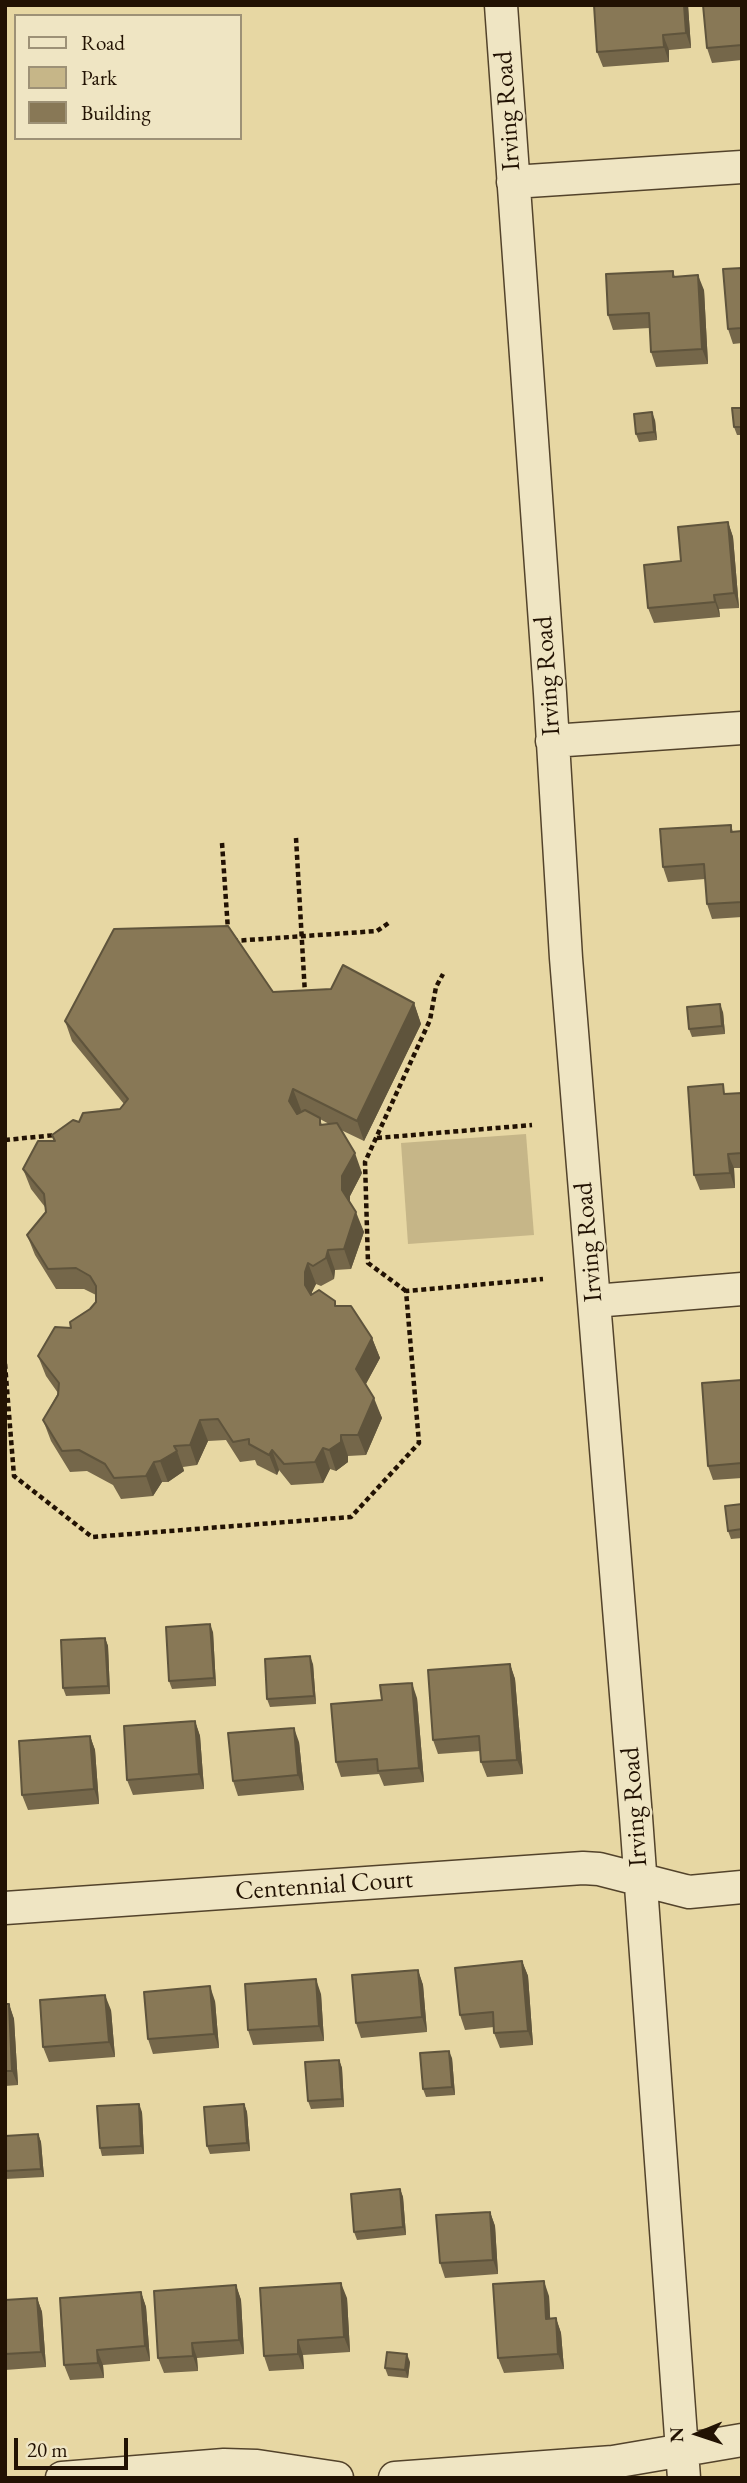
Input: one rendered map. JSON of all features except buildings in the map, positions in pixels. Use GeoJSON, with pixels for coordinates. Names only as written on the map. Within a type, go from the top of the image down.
{"type":"FeatureCollection","features":[{"type":"Feature","properties":{"kind":"street","name":"Irving Road"},"geometry":{"type":"LineString","coordinates":[[501,5],[566,958],[641,1881],[683,2464]]}},
{"type":"Feature","properties":{"kind":"street"},"geometry":{"type":"LineString","coordinates":[[513,182],[742,167]]}},
{"type":"Feature","properties":{"kind":"street"},"geometry":{"type":"LineString","coordinates":[[552,741],[742,728]]}},
{"type":"Feature","properties":{"kind":"street"},"geometry":{"type":"LineString","coordinates":[[594,1301],[742,1289]]}},
{"type":"Feature","properties":{"kind":"street","name":"Centennial Court"},"geometry":{"type":"LineString","coordinates":[[5,1908],[583,1868],[689,1892],[742,1887]]}},
{"type":"Feature","properties":{"kind":"street"},"geometry":{"type":"LineString","coordinates":[[395,2478],[613,2462],[683,2464],[742,2440]]}},
{"type":"Feature","properties":{"kind":"street"},"geometry":{"type":"LineString","coordinates":[[62,2478],[224,2465],[257,2466],[337,2478]]}},
{"type":"Feature","properties":{"kind":"path"},"geometry":{"type":"LineString","coordinates":[[296,838],[306,1006]]}},
{"type":"Feature","properties":{"kind":"path"},"geometry":{"type":"LineString","coordinates":[[222,843],[228,941],[377,931],[390,922]]}},
{"type":"Feature","properties":{"kind":"path"},"geometry":{"type":"LineString","coordinates":[[443,974],[436,988],[430,1020],[365,1162],[368,1263],[406,1291],[543,1279]]}},
{"type":"Feature","properties":{"kind":"path"},"geometry":{"type":"LineString","coordinates":[[376,1138],[532,1125]]}},
{"type":"Feature","properties":{"kind":"path"},"geometry":{"type":"LineString","coordinates":[[5,1140],[61,1135]]}},
{"type":"Feature","properties":{"kind":"path"},"geometry":{"type":"LineString","coordinates":[[5,1364],[13,1476],[92,1537],[351,1517],[419,1443],[406,1291]]}},
{"type":"Feature","properties":{"kind":"green space"},"geometry":{"type":"Polygon","coordinates":[[[526,1134],[534,1235],[408,1244],[401,1143],[526,1134]]]}}]}
